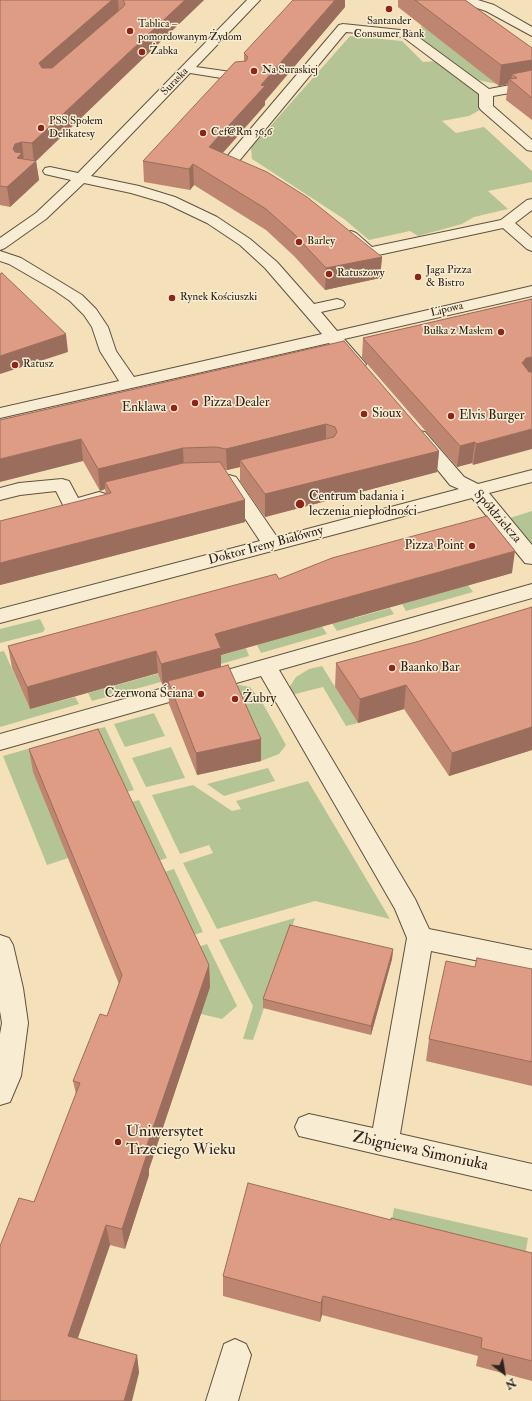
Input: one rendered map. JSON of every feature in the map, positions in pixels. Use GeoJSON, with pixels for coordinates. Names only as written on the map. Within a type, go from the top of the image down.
{"type":"FeatureCollection","features":[{"type":"Feature","properties":{"kind":"street","name":"Suraska"},"geometry":{"type":"LineString","coordinates":[[82,177],[254,0]]}},
{"type":"Feature","properties":{"kind":"street"},"geometry":{"type":"LineString","coordinates":[[466,0],[490,8],[528,29]]}},
{"type":"Feature","properties":{"kind":"street"},"geometry":{"type":"LineString","coordinates":[[498,0],[519,16],[528,29]]}},
{"type":"Feature","properties":{"kind":"street"},"geometry":{"type":"LineString","coordinates":[[262,178],[230,162],[286,84],[343,28],[406,34],[486,93],[532,85]]}},
{"type":"Feature","properties":{"kind":"street"},"geometry":{"type":"LineString","coordinates":[[187,70],[240,77]]}},
{"type":"Feature","properties":{"kind":"street"},"geometry":{"type":"LineString","coordinates":[[486,93],[486,106],[532,147]]}},
{"type":"Feature","properties":{"kind":"street"},"geometry":{"type":"LineString","coordinates":[[42,170],[82,177],[134,189],[170,200],[212,220],[245,242],[271,265],[369,377]]}},
{"type":"Feature","properties":{"kind":"street"},"geometry":{"type":"LineString","coordinates":[[0,245],[41,216],[82,177]]}},
{"type":"Feature","properties":{"kind":"street"},"geometry":{"type":"LineString","coordinates":[[339,226],[369,252],[506,223],[532,203]]}},
{"type":"Feature","properties":{"kind":"street"},"geometry":{"type":"LineString","coordinates":[[506,223],[532,246]]}},
{"type":"Feature","properties":{"kind":"street"},"geometry":{"type":"LineString","coordinates":[[0,256],[15,261],[76,298],[90,312],[100,327],[108,351],[129,384]]}},
{"type":"Feature","properties":{"kind":"street","name":"Lipowa"},"geometry":{"type":"LineString","coordinates":[[333,337],[532,291]]}},
{"type":"Feature","properties":{"kind":"street"},"geometry":{"type":"LineString","coordinates":[[310,310],[337,304]]}},
{"type":"Feature","properties":{"kind":"street"},"geometry":{"type":"LineString","coordinates":[[0,413],[333,337]]}},
{"type":"Feature","properties":{"kind":"street","name":"Spółdzielcza"},"geometry":{"type":"LineString","coordinates":[[410,426],[457,481],[476,491],[532,558]]}},
{"type":"Feature","properties":{"kind":"street"},"geometry":{"type":"LineString","coordinates":[[227,476],[272,544]]}},
{"type":"Feature","properties":{"kind":"street","name":"Doktor Ireny Białówny"},"geometry":{"type":"LineString","coordinates":[[0,616],[532,476]]}},
{"type":"Feature","properties":{"kind":"street"},"geometry":{"type":"LineString","coordinates":[[0,494],[19,489],[62,486],[72,505],[117,494]]}},
{"type":"Feature","properties":{"kind":"street"},"geometry":{"type":"LineString","coordinates":[[0,742],[532,591]]}},
{"type":"Feature","properties":{"kind":"street"},"geometry":{"type":"LineString","coordinates":[[266,666],[406,906],[420,938],[384,1144]]}},
{"type":"Feature","properties":{"kind":"street"},"geometry":{"type":"LineString","coordinates":[[420,938],[532,961]]}},
{"type":"Feature","properties":{"kind":"street"},"geometry":{"type":"LineString","coordinates":[[0,945],[10,988],[15,1023],[7,1076],[0,1093]]}},
{"type":"Feature","properties":{"kind":"street","name":"Zbigniewa Simoniuka"},"geometry":{"type":"LineString","coordinates":[[308,1128],[532,1177]]}},
{"type":"Feature","properties":{"kind":"street"},"geometry":{"type":"LineString","coordinates":[[222,1401],[235,1355]]}},
{"type":"Feature","properties":{"kind":"green space"},"geometry":{"type":"Polygon","coordinates":[[[422,25],[497,84],[478,80],[417,35],[422,25]]]}},
{"type":"Feature","properties":{"kind":"green space"},"geometry":{"type":"Polygon","coordinates":[[[350,36],[402,41],[423,62],[436,61],[479,94],[480,110],[469,116],[442,121],[456,133],[484,127],[532,171],[532,182],[488,191],[508,209],[474,217],[462,224],[418,236],[410,231],[369,240],[344,219],[252,159],[251,148],[350,36]]]}},
{"type":"Feature","properties":{"kind":"green space"},"geometry":{"type":"Polygon","coordinates":[[[532,511],[532,544],[510,518],[532,511]]]}},
{"type":"Feature","properties":{"kind":"green space"},"geometry":{"type":"Polygon","coordinates":[[[298,573],[330,581],[355,618],[390,608],[394,614],[337,631],[298,573]]]}},
{"type":"Feature","properties":{"kind":"green space"},"geometry":{"type":"Polygon","coordinates":[[[468,585],[473,592],[406,611],[402,604],[468,585]]]}},
{"type":"Feature","properties":{"kind":"green space"},"geometry":{"type":"Polygon","coordinates":[[[298,590],[327,634],[261,653],[257,645],[298,632],[298,590]]]}},
{"type":"Feature","properties":{"kind":"green space"},"geometry":{"type":"Polygon","coordinates":[[[40,619],[45,629],[43,632],[0,643],[0,629],[40,619]]]}},
{"type":"Feature","properties":{"kind":"green space"},"geometry":{"type":"Polygon","coordinates":[[[246,648],[249,656],[178,676],[174,669],[246,648]]]}},
{"type":"Feature","properties":{"kind":"green space"},"geometry":{"type":"Polygon","coordinates":[[[4,651],[30,709],[75,697],[79,704],[0,727],[0,652],[4,651]]]}},
{"type":"Feature","properties":{"kind":"green space"},"geometry":{"type":"Polygon","coordinates":[[[322,666],[358,723],[346,726],[323,687],[291,695],[290,686],[296,677],[309,669],[322,666]]]}},
{"type":"Feature","properties":{"kind":"green space"},"geometry":{"type":"Polygon","coordinates":[[[164,672],[168,680],[92,701],[88,693],[164,672]]]}},
{"type":"Feature","properties":{"kind":"green space"},"geometry":{"type":"Polygon","coordinates":[[[239,685],[250,687],[262,702],[286,745],[279,754],[261,761],[229,688],[239,685]]]}},
{"type":"Feature","properties":{"kind":"green space"},"geometry":{"type":"Polygon","coordinates":[[[154,713],[165,736],[125,747],[114,724],[154,713]]]}},
{"type":"Feature","properties":{"kind":"green space"},"geometry":{"type":"Polygon","coordinates":[[[105,727],[134,790],[120,794],[85,756],[75,735],[105,727]]]}},
{"type":"Feature","properties":{"kind":"green space"},"geometry":{"type":"Polygon","coordinates":[[[59,740],[68,761],[68,858],[47,865],[3,756],[59,740]]]}},
{"type":"Feature","properties":{"kind":"green space"},"geometry":{"type":"Polygon","coordinates":[[[171,747],[185,778],[146,787],[132,758],[171,747]]]}},
{"type":"Feature","properties":{"kind":"green space"},"geometry":{"type":"Polygon","coordinates":[[[268,768],[275,781],[224,796],[207,784],[268,768]]]}},
{"type":"Feature","properties":{"kind":"green space"},"geometry":{"type":"Polygon","coordinates":[[[308,781],[390,919],[315,901],[217,929],[183,863],[213,853],[209,845],[180,854],[152,795],[193,785],[232,811],[241,809],[236,801],[308,781]]]}},
{"type":"Feature","properties":{"kind":"green space"},"geometry":{"type":"Polygon","coordinates":[[[139,800],[167,858],[152,863],[125,804],[139,800]]]}},
{"type":"Feature","properties":{"kind":"green space"},"geometry":{"type":"Polygon","coordinates":[[[174,869],[203,932],[187,937],[158,874],[174,869]]]}},
{"type":"Feature","properties":{"kind":"green space"},"geometry":{"type":"Polygon","coordinates":[[[295,918],[253,1040],[243,1039],[253,1006],[219,940],[295,918]]]}},
{"type":"Feature","properties":{"kind":"green space"},"geometry":{"type":"Polygon","coordinates":[[[207,944],[237,1006],[222,1019],[201,1014],[192,949],[207,944]]]}},
{"type":"Feature","properties":{"kind":"green space"},"geometry":{"type":"Polygon","coordinates":[[[394,1208],[528,1238],[522,1272],[389,1238],[394,1208]]]}},
{"type":"Feature","properties":{"kind":"building"},"geometry":{"type":"Polygon","coordinates":[[[0,0],[112,0],[39,63],[42,68],[52,68],[123,7],[125,4],[123,0],[185,0],[32,143],[22,142],[15,144],[13,149],[15,152],[22,153],[17,158],[36,161],[7,187],[0,186],[0,0]]]}},
{"type":"Feature","properties":{"kind":"building"},"geometry":{"type":"Polygon","coordinates":[[[293,0],[335,0],[261,85],[265,86],[209,147],[267,172],[307,197],[382,257],[326,268],[294,234],[266,209],[193,164],[189,169],[143,161],[235,62],[246,61],[248,57],[244,53],[293,0]]]}},
{"type":"Feature","properties":{"kind":"building"},"geometry":{"type":"Polygon","coordinates":[[[415,0],[465,0],[532,48],[532,60],[501,65],[415,0]]]}},
{"type":"Feature","properties":{"kind":"building"},"geometry":{"type":"Polygon","coordinates":[[[532,70],[532,98],[509,79],[517,78],[512,74],[532,70]]]}},
{"type":"Feature","properties":{"kind":"building"},"geometry":{"type":"Polygon","coordinates":[[[2,273],[66,334],[0,356],[0,274],[2,273]]]}},
{"type":"Feature","properties":{"kind":"building"},"geometry":{"type":"Polygon","coordinates":[[[532,299],[532,357],[526,358],[522,363],[529,372],[532,372],[532,429],[476,444],[475,442],[460,446],[363,338],[532,299]]]}},
{"type":"Feature","properties":{"kind":"building"},"geometry":{"type":"Polygon","coordinates":[[[344,341],[439,451],[265,494],[240,460],[334,437],[337,432],[335,427],[326,424],[226,449],[216,447],[183,448],[98,469],[81,439],[0,459],[0,420],[344,341]]]}},
{"type":"Feature","properties":{"kind":"building"},"geometry":{"type":"Polygon","coordinates":[[[220,462],[245,500],[0,563],[0,521],[111,493],[105,482],[183,463],[220,462]]]}},
{"type":"Feature","properties":{"kind":"building"},"geometry":{"type":"Polygon","coordinates":[[[487,516],[515,551],[215,634],[221,648],[161,664],[156,651],[27,687],[8,646],[276,574],[279,579],[332,558],[487,516]]]}},
{"type":"Feature","properties":{"kind":"building"},"geometry":{"type":"Polygon","coordinates":[[[532,607],[532,727],[452,753],[406,685],[360,699],[336,663],[416,642],[532,607]]]}},
{"type":"Feature","properties":{"kind":"building"},"geometry":{"type":"Polygon","coordinates":[[[228,665],[261,739],[196,753],[168,681],[228,665]]]}},
{"type":"Feature","properties":{"kind":"building"},"geometry":{"type":"Polygon","coordinates":[[[98,729],[209,965],[144,1154],[147,1154],[122,1229],[106,1225],[68,1336],[137,1355],[124,1401],[0,1401],[0,1246],[19,1198],[34,1202],[80,1083],[73,1081],[100,1014],[107,1016],[122,975],[29,749],[98,729]]]}},
{"type":"Feature","properties":{"kind":"building"},"geometry":{"type":"Polygon","coordinates":[[[290,925],[393,949],[371,1026],[263,999],[290,925]]]}},
{"type":"Feature","properties":{"kind":"building"},"geometry":{"type":"Polygon","coordinates":[[[477,958],[532,969],[532,1062],[429,1039],[446,961],[475,967],[477,958]]]}},
{"type":"Feature","properties":{"kind":"building"},"geometry":{"type":"Polygon","coordinates":[[[248,1183],[391,1220],[391,1218],[532,1253],[532,1361],[481,1348],[482,1338],[323,1296],[321,1303],[223,1276],[248,1183]]]}},
{"type":"Feature","properties":{"kind":"place","name":"Santander Consumer Bank"},"geometry":{"type":"Point","coordinates":[389,9]}},
{"type":"Feature","properties":{"kind":"place","name":"Tablica – pomordowanym Żydom"},"geometry":{"type":"Point","coordinates":[130,31]}},
{"type":"Feature","properties":{"kind":"place","name":"Żabka"},"geometry":{"type":"Point","coordinates":[142,52]}},
{"type":"Feature","properties":{"kind":"place","name":"Na Suraskiej"},"geometry":{"type":"Point","coordinates":[254,71]}},
{"type":"Feature","properties":{"kind":"place","name":"PSS Społem Delikatesy"},"geometry":{"type":"Point","coordinates":[41,128]}},
{"type":"Feature","properties":{"kind":"place","name":"Cef@Rm 36,6"},"geometry":{"type":"Point","coordinates":[203,133]}},
{"type":"Feature","properties":{"kind":"place","name":"Barley"},"geometry":{"type":"Point","coordinates":[299,242]}},
{"type":"Feature","properties":{"kind":"place","name":"Ratuszowy"},"geometry":{"type":"Point","coordinates":[329,274]}},
{"type":"Feature","properties":{"kind":"place","name":"Jaga Pizza & Bistro"},"geometry":{"type":"Point","coordinates":[418,277]}},
{"type":"Feature","properties":{"kind":"place","name":"Rynek Kościuszki"},"geometry":{"type":"Point","coordinates":[172,298]}},
{"type":"Feature","properties":{"kind":"place","name":"Bułka z Masłem"},"geometry":{"type":"Point","coordinates":[501,332]}},
{"type":"Feature","properties":{"kind":"place","name":"Ratusz"},"geometry":{"type":"Point","coordinates":[15,365]}},
{"type":"Feature","properties":{"kind":"place","name":"Pizza Dealer"},"geometry":{"type":"Point","coordinates":[195,403]}},
{"type":"Feature","properties":{"kind":"place","name":"Enklawa"},"geometry":{"type":"Point","coordinates":[174,408]}},
{"type":"Feature","properties":{"kind":"place","name":"Sioux"},"geometry":{"type":"Point","coordinates":[364,414]}},
{"type":"Feature","properties":{"kind":"place","name":"Elvis Burger"},"geometry":{"type":"Point","coordinates":[451,416]}},
{"type":"Feature","properties":{"kind":"place","name":"Centrum badania i leczenia niepłodności"},"geometry":{"type":"Point","coordinates":[300,504]}},
{"type":"Feature","properties":{"kind":"place","name":"Pizza Point"},"geometry":{"type":"Point","coordinates":[472,546]}},
{"type":"Feature","properties":{"kind":"place","name":"Baanko Bar"},"geometry":{"type":"Point","coordinates":[392,668]}},
{"type":"Feature","properties":{"kind":"place","name":"Czerwona Ściana"},"geometry":{"type":"Point","coordinates":[201,694]}},
{"type":"Feature","properties":{"kind":"place","name":"Żubry"},"geometry":{"type":"Point","coordinates":[235,699]}},
{"type":"Feature","properties":{"kind":"place","name":"Uniwersytet Trzeciego Wieku"},"geometry":{"type":"Point","coordinates":[118,1142]}}]}
